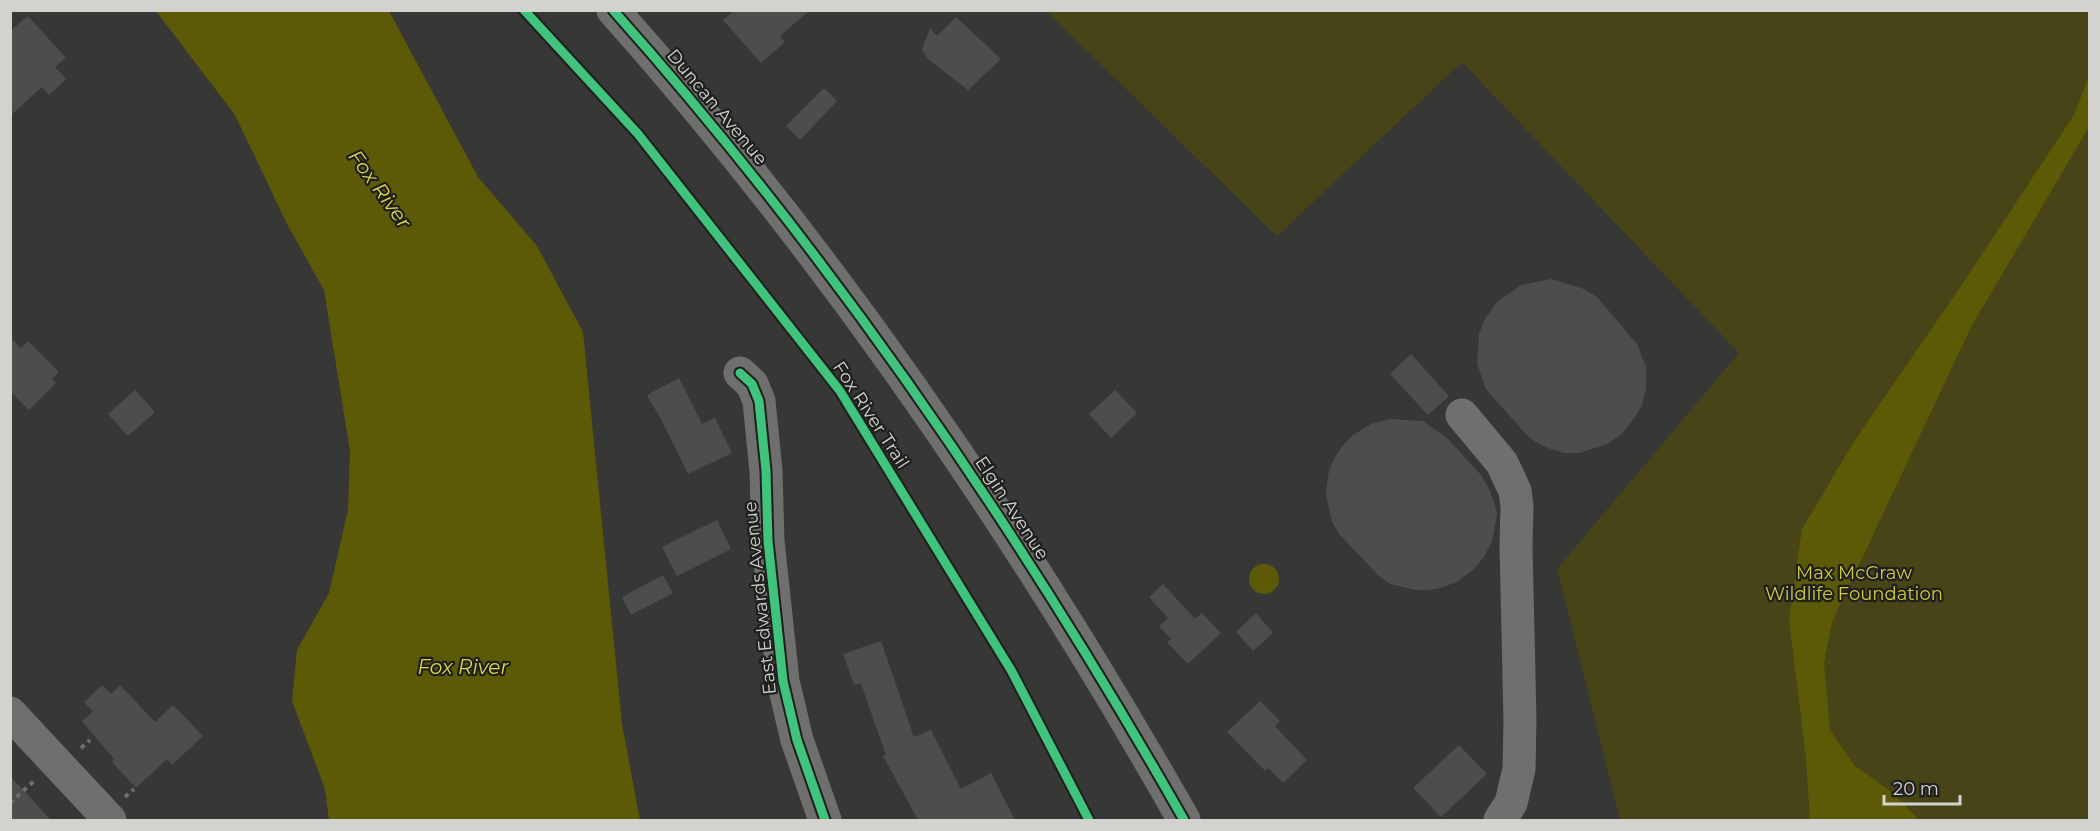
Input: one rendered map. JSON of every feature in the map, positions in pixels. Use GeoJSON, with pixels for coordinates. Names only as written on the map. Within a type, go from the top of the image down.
{"type":"FeatureCollection","features":[{"type":"Feature","properties":{"kind":"street","name":"Duncan Avenue"},"geometry":{"type":"LineString","coordinates":[[613,10],[691,100],[793,228]]}},
{"type":"Feature","properties":{"kind":"street","name":"Elgin Avenue"},"geometry":{"type":"LineString","coordinates":[[793,228],[860,314],[974,479],[1102,679],[1184,820]]}},
{"type":"Feature","properties":{"kind":"street","name":"East Edwards Avenue"},"geometry":{"type":"LineString","coordinates":[[740,373],[752,384],[759,401],[766,471],[768,541],[786,700],[796,740],[825,820]]}},
{"type":"Feature","properties":{"kind":"street"},"geometry":{"type":"LineString","coordinates":[[1462,415],[1502,463],[1515,491],[1521,720],[1519,769],[1511,803],[1500,820]]}},
{"type":"Feature","properties":{"kind":"street"},"geometry":{"type":"LineString","coordinates":[[10,713],[110,820]]}},
{"type":"Feature","properties":{"kind":"path"},"geometry":{"type":"LineString","coordinates":[[78,751],[90,740]]}},
{"type":"Feature","properties":{"kind":"path"},"geometry":{"type":"LineString","coordinates":[[10,803],[36,779]]}},
{"type":"Feature","properties":{"kind":"green space","name":"Max McGraw Wildlife Foundation"},"geometry":{"type":"Polygon","coordinates":[[[1046,11],[2089,11],[2089,820],[1620,820],[1557,569],[1739,353],[1462,62],[1277,236],[1046,11]]]}},
{"type":"Feature","properties":{"kind":"water","name":"Fox River"},"geometry":{"type":"Polygon","coordinates":[[[156,11],[389,11],[478,177],[537,246],[583,332],[622,724],[640,820],[329,820],[325,789],[292,701],[297,650],[329,593],[348,510],[350,451],[324,290],[287,224],[235,115],[156,11]]]}},
{"type":"Feature","properties":{"kind":"water"},"geometry":{"type":"Polygon","coordinates":[[[2089,76],[2089,127],[1971,327],[1832,622],[1824,663],[1830,730],[1854,765],[1893,793],[1919,820],[1810,820],[1806,758],[1789,620],[1802,529],[1855,440],[1959,289],[2074,115],[2089,76]]]}},
{"type":"Feature","properties":{"kind":"water"},"geometry":{"type":"Polygon","coordinates":[[[1264,564],[1275,568],[1279,579],[1275,590],[1264,594],[1253,590],[1249,579],[1253,568],[1264,564]]]}},
{"type":"Feature","properties":{"kind":"building"},"geometry":{"type":"Polygon","coordinates":[[[735,10],[810,10],[780,36],[785,42],[761,63],[723,20],[735,10]]]}},
{"type":"Feature","properties":{"kind":"building"},"geometry":{"type":"Polygon","coordinates":[[[28,16],[66,58],[55,67],[66,79],[49,95],[42,87],[10,116],[10,31],[28,16]]]}},
{"type":"Feature","properties":{"kind":"building"},"geometry":{"type":"Polygon","coordinates":[[[956,17],[1001,59],[968,90],[928,59],[922,50],[930,28],[937,36],[956,17]]]}},
{"type":"Feature","properties":{"kind":"building"},"geometry":{"type":"Polygon","coordinates":[[[824,88],[837,101],[800,140],[786,126],[824,88]]]}},
{"type":"Feature","properties":{"kind":"building"},"geometry":{"type":"Polygon","coordinates":[[[1551,279],[1584,289],[1597,297],[1637,344],[1646,367],[1646,388],[1642,405],[1621,435],[1607,444],[1579,453],[1564,453],[1534,441],[1486,389],[1477,364],[1479,334],[1485,319],[1496,303],[1521,285],[1551,279]]]}},
{"type":"Feature","properties":{"kind":"building"},"geometry":{"type":"Polygon","coordinates":[[[10,337],[21,348],[28,341],[59,372],[52,379],[56,383],[29,410],[10,391],[10,337]]]}},
{"type":"Feature","properties":{"kind":"building"},"geometry":{"type":"Polygon","coordinates":[[[1411,354],[1449,396],[1428,415],[1390,374],[1411,354]]]}},
{"type":"Feature","properties":{"kind":"building"},"geometry":{"type":"Polygon","coordinates":[[[679,378],[702,424],[715,418],[732,453],[688,474],[647,395],[679,378]]]}},
{"type":"Feature","properties":{"kind":"building"},"geometry":{"type":"Polygon","coordinates":[[[135,390],[155,412],[128,436],[108,414],[135,390]]]}},
{"type":"Feature","properties":{"kind":"building"},"geometry":{"type":"Polygon","coordinates":[[[1115,390],[1137,413],[1111,438],[1089,414],[1115,390]]]}},
{"type":"Feature","properties":{"kind":"building"},"geometry":{"type":"Polygon","coordinates":[[[1390,419],[1423,421],[1447,438],[1481,475],[1494,501],[1497,513],[1495,526],[1492,541],[1484,557],[1473,570],[1458,581],[1444,587],[1416,590],[1390,584],[1379,576],[1340,535],[1332,522],[1326,494],[1329,470],[1335,457],[1353,435],[1371,424],[1390,419]]]}},
{"type":"Feature","properties":{"kind":"building"},"geometry":{"type":"Polygon","coordinates":[[[717,520],[731,549],[677,576],[662,547],[717,520]]]}},
{"type":"Feature","properties":{"kind":"building"},"geometry":{"type":"Polygon","coordinates":[[[663,575],[673,593],[631,615],[622,597],[663,575]]]}},
{"type":"Feature","properties":{"kind":"building"},"geometry":{"type":"Polygon","coordinates":[[[1163,584],[1195,619],[1202,613],[1221,633],[1188,664],[1167,642],[1171,639],[1159,626],[1168,618],[1149,597],[1163,584]]]}},
{"type":"Feature","properties":{"kind":"building"},"geometry":{"type":"Polygon","coordinates":[[[1256,613],[1273,633],[1253,651],[1236,632],[1256,613]]]}},
{"type":"Feature","properties":{"kind":"building"},"geometry":{"type":"Polygon","coordinates":[[[881,641],[914,737],[931,730],[961,789],[991,773],[1015,820],[918,820],[883,756],[886,755],[861,684],[854,684],[843,654],[881,641]]]}},
{"type":"Feature","properties":{"kind":"building"},"geometry":{"type":"Polygon","coordinates":[[[102,685],[111,694],[120,685],[155,722],[173,705],[203,736],[172,765],[167,759],[136,788],[112,762],[114,759],[82,721],[93,711],[84,702],[102,685]]]}},
{"type":"Feature","properties":{"kind":"building"},"geometry":{"type":"Polygon","coordinates":[[[1260,701],[1280,721],[1275,726],[1307,760],[1283,783],[1268,768],[1265,771],[1227,732],[1260,701]]]}},
{"type":"Feature","properties":{"kind":"building"},"geometry":{"type":"Polygon","coordinates":[[[1459,745],[1487,774],[1441,817],[1413,788],[1459,745]]]}},
{"type":"Feature","properties":{"kind":"building"},"geometry":{"type":"Polygon","coordinates":[[[10,776],[51,820],[10,820],[10,776]]]}},
{"type":"Feature","properties":{"kind":"cycle path","name":"Fox River Trail"},"geometry":{"type":"LineString","coordinates":[[524,10],[638,134],[840,391],[1011,670],[1089,820]]}},
{"type":"Feature","properties":{"kind":"cycle path"},"geometry":{"type":"LineString","coordinates":[[613,10],[773,201],[920,400],[1057,607],[1184,820]]}},
{"type":"Feature","properties":{"kind":"cycle path"},"geometry":{"type":"LineString","coordinates":[[740,373],[752,384],[759,401],[766,471],[768,541],[783,681],[797,740],[825,820]]}}]}
